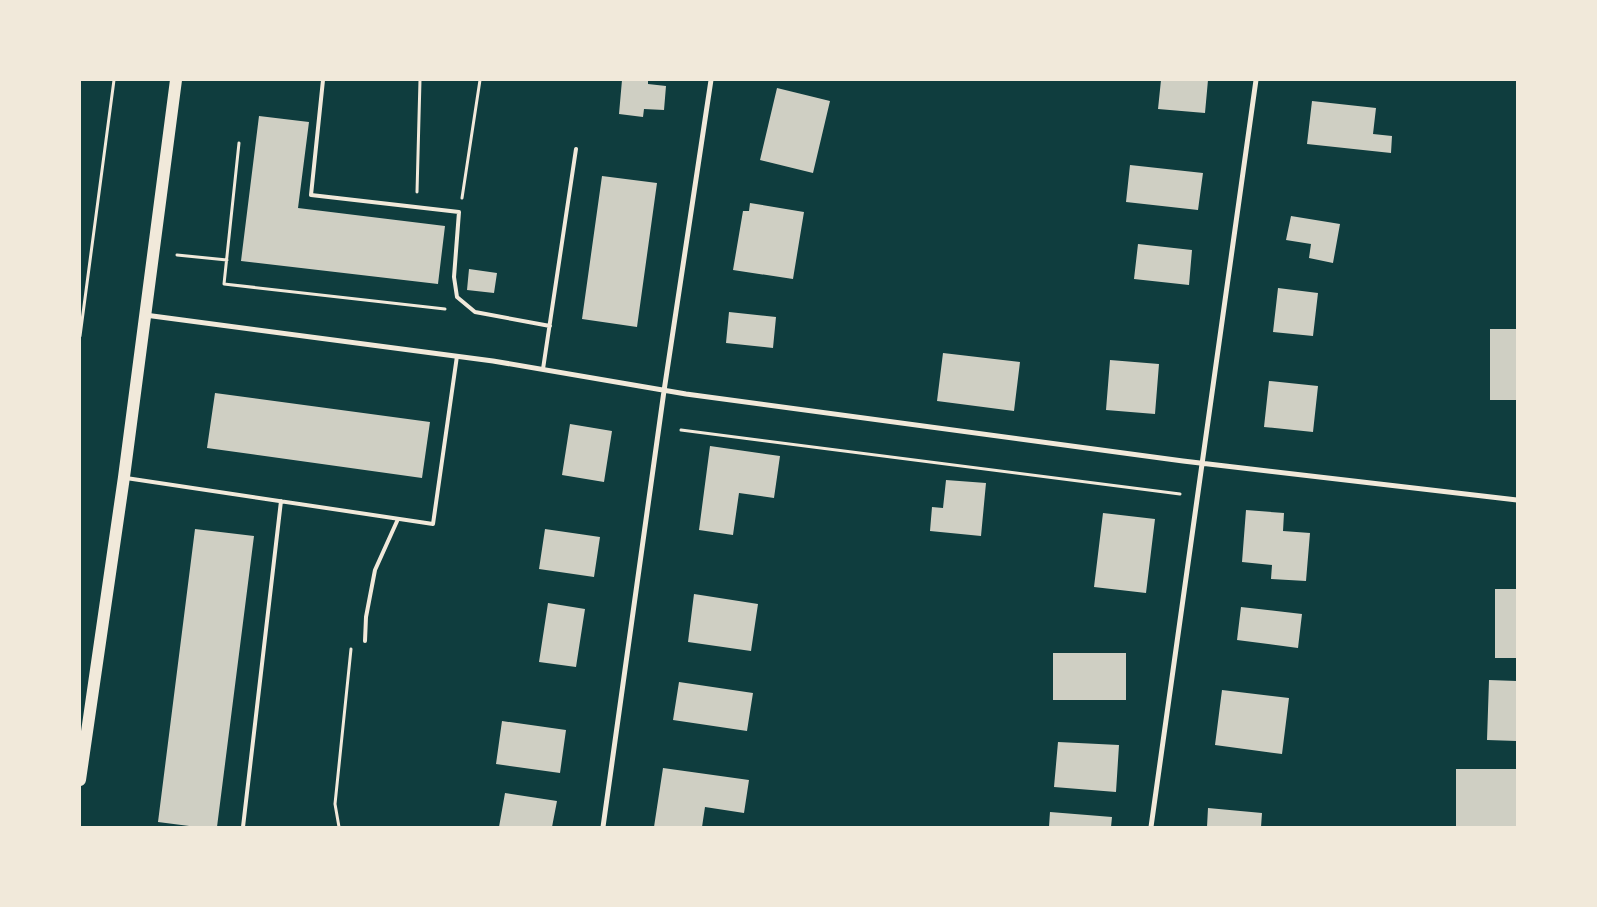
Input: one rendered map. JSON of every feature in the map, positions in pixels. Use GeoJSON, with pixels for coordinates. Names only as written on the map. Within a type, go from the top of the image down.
{"type":"FeatureCollection","features":[{"type":"Feature","properties":{"kind":"main road"},"geometry":{"type":"LineString","coordinates":[[80,780],[124,477],[176,80]]}},
{"type":"Feature","properties":{"kind":"street"},"geometry":{"type":"LineString","coordinates":[[603,827],[664,391],[711,80]]}},
{"type":"Feature","properties":{"kind":"street"},"geometry":{"type":"LineString","coordinates":[[1151,827],[1256,80]]}},
{"type":"Feature","properties":{"kind":"street"},"geometry":{"type":"LineString","coordinates":[[145,315],[457,356],[543,369],[664,391],[1203,463],[1517,500]]}},
{"type":"Feature","properties":{"kind":"lane"},"geometry":{"type":"LineString","coordinates":[[323,80],[311,195],[459,212],[454,277],[457,297],[475,312],[550,326]]}},
{"type":"Feature","properties":{"kind":"lane"},"geometry":{"type":"LineString","coordinates":[[543,369],[576,149]]}},
{"type":"Feature","properties":{"kind":"lane"},"geometry":{"type":"LineString","coordinates":[[124,477],[433,524],[457,356]]}},
{"type":"Feature","properties":{"kind":"lane"},"geometry":{"type":"LineString","coordinates":[[242,827],[281,501]]}},
{"type":"Feature","properties":{"kind":"lane"},"geometry":{"type":"LineString","coordinates":[[365,641],[366,617],[375,570],[398,519]]}},
{"type":"Feature","properties":{"kind":"path"},"geometry":{"type":"LineString","coordinates":[[80,336],[114,80]]}},
{"type":"Feature","properties":{"kind":"path"},"geometry":{"type":"LineString","coordinates":[[416,207],[420,80]]}},
{"type":"Feature","properties":{"kind":"path"},"geometry":{"type":"LineString","coordinates":[[459,212],[480,80]]}},
{"type":"Feature","properties":{"kind":"path"},"geometry":{"type":"LineString","coordinates":[[239,143],[224,284],[475,312]]}},
{"type":"Feature","properties":{"kind":"path"},"geometry":{"type":"LineString","coordinates":[[177,255],[227,260]]}},
{"type":"Feature","properties":{"kind":"path"},"geometry":{"type":"LineString","coordinates":[[681,430],[1180,494]]}},
{"type":"Feature","properties":{"kind":"path"},"geometry":{"type":"LineString","coordinates":[[339,827],[335,804],[348,686]]}},
{"type":"Feature","properties":{"kind":"building"},"geometry":{"type":"Polygon","coordinates":[[[622,80],[648,80],[648,84],[666,86],[664,110],[644,109],[643,117],[619,114],[622,80]]]}},
{"type":"Feature","properties":{"kind":"building"},"geometry":{"type":"Polygon","coordinates":[[[1161,80],[1208,80],[1205,113],[1158,109],[1161,80]]]}},
{"type":"Feature","properties":{"kind":"building"},"geometry":{"type":"Polygon","coordinates":[[[777,88],[830,101],[813,173],[760,160],[777,88]]]}},
{"type":"Feature","properties":{"kind":"building"},"geometry":{"type":"Polygon","coordinates":[[[1312,101],[1376,108],[1373,134],[1392,136],[1391,153],[1307,144],[1312,101]]]}},
{"type":"Feature","properties":{"kind":"building"},"geometry":{"type":"Polygon","coordinates":[[[259,116],[309,122],[298,208],[445,226],[438,284],[241,261],[259,116]]]}},
{"type":"Feature","properties":{"kind":"building"},"geometry":{"type":"Polygon","coordinates":[[[1130,165],[1203,173],[1198,210],[1126,202],[1130,165]]]}},
{"type":"Feature","properties":{"kind":"building"},"geometry":{"type":"Polygon","coordinates":[[[602,176],[657,183],[637,327],[582,319],[602,176]]]}},
{"type":"Feature","properties":{"kind":"building"},"geometry":{"type":"Polygon","coordinates":[[[750,203],[804,212],[793,279],[733,270],[743,211],[749,211],[750,203]]]}},
{"type":"Feature","properties":{"kind":"building"},"geometry":{"type":"Polygon","coordinates":[[[1291,216],[1340,224],[1333,263],[1309,258],[1311,244],[1286,240],[1291,216]]]}},
{"type":"Feature","properties":{"kind":"building"},"geometry":{"type":"Polygon","coordinates":[[[1138,244],[1192,250],[1189,285],[1134,279],[1138,244]]]}},
{"type":"Feature","properties":{"kind":"building"},"geometry":{"type":"Polygon","coordinates":[[[469,269],[497,273],[494,293],[467,290],[469,269]]]}},
{"type":"Feature","properties":{"kind":"building"},"geometry":{"type":"Polygon","coordinates":[[[1278,288],[1318,293],[1313,336],[1273,332],[1278,288]]]}},
{"type":"Feature","properties":{"kind":"building"},"geometry":{"type":"Polygon","coordinates":[[[729,312],[776,317],[773,348],[726,343],[729,312]]]}},
{"type":"Feature","properties":{"kind":"building"},"geometry":{"type":"Polygon","coordinates":[[[1490,329],[1517,329],[1517,400],[1490,400],[1490,329]]]}},
{"type":"Feature","properties":{"kind":"building"},"geometry":{"type":"Polygon","coordinates":[[[943,353],[1020,362],[1014,411],[937,401],[943,353]]]}},
{"type":"Feature","properties":{"kind":"building"},"geometry":{"type":"Polygon","coordinates":[[[1110,360],[1159,364],[1155,414],[1106,410],[1110,360]]]}},
{"type":"Feature","properties":{"kind":"building"},"geometry":{"type":"Polygon","coordinates":[[[1269,381],[1318,386],[1313,432],[1264,427],[1269,381]]]}},
{"type":"Feature","properties":{"kind":"building"},"geometry":{"type":"Polygon","coordinates":[[[215,393],[430,422],[422,478],[207,448],[215,393]]]}},
{"type":"Feature","properties":{"kind":"building"},"geometry":{"type":"Polygon","coordinates":[[[570,424],[612,431],[604,482],[562,475],[570,424]]]}},
{"type":"Feature","properties":{"kind":"building"},"geometry":{"type":"Polygon","coordinates":[[[710,446],[780,456],[774,498],[739,493],[733,535],[699,530],[710,446]]]}},
{"type":"Feature","properties":{"kind":"building"},"geometry":{"type":"Polygon","coordinates":[[[946,480],[986,483],[981,536],[930,531],[932,507],[943,508],[946,480]]]}},
{"type":"Feature","properties":{"kind":"building"},"geometry":{"type":"Polygon","coordinates":[[[1246,510],[1284,513],[1283,531],[1310,533],[1306,581],[1271,579],[1272,565],[1242,562],[1246,510]]]}},
{"type":"Feature","properties":{"kind":"building"},"geometry":{"type":"Polygon","coordinates":[[[1103,513],[1155,519],[1146,593],[1094,587],[1103,513]]]}},
{"type":"Feature","properties":{"kind":"building"},"geometry":{"type":"Polygon","coordinates":[[[195,529],[254,536],[217,827],[197,827],[158,822],[195,529]]]}},
{"type":"Feature","properties":{"kind":"building"},"geometry":{"type":"Polygon","coordinates":[[[545,529],[600,537],[594,577],[539,569],[545,529]]]}},
{"type":"Feature","properties":{"kind":"building"},"geometry":{"type":"Polygon","coordinates":[[[1495,589],[1517,589],[1517,658],[1495,658],[1495,589]]]}},
{"type":"Feature","properties":{"kind":"building"},"geometry":{"type":"Polygon","coordinates":[[[694,594],[758,604],[751,651],[688,642],[694,594]]]}},
{"type":"Feature","properties":{"kind":"building"},"geometry":{"type":"Polygon","coordinates":[[[548,603],[585,609],[576,667],[539,662],[548,603]]]}},
{"type":"Feature","properties":{"kind":"building"},"geometry":{"type":"Polygon","coordinates":[[[1241,607],[1302,614],[1298,648],[1237,640],[1241,607]]]}},
{"type":"Feature","properties":{"kind":"building"},"geometry":{"type":"Polygon","coordinates":[[[1053,653],[1126,653],[1126,700],[1053,700],[1053,653]]]}},
{"type":"Feature","properties":{"kind":"building"},"geometry":{"type":"Polygon","coordinates":[[[1489,680],[1517,681],[1517,741],[1487,740],[1489,680]]]}},
{"type":"Feature","properties":{"kind":"building"},"geometry":{"type":"Polygon","coordinates":[[[679,682],[753,693],[747,731],[673,720],[679,682]]]}},
{"type":"Feature","properties":{"kind":"building"},"geometry":{"type":"Polygon","coordinates":[[[1222,690],[1289,698],[1282,754],[1215,745],[1222,690]]]}},
{"type":"Feature","properties":{"kind":"building"},"geometry":{"type":"Polygon","coordinates":[[[502,721],[566,730],[560,773],[496,764],[502,721]]]}},
{"type":"Feature","properties":{"kind":"building"},"geometry":{"type":"Polygon","coordinates":[[[1058,742],[1119,745],[1116,792],[1054,787],[1058,742]]]}},
{"type":"Feature","properties":{"kind":"building"},"geometry":{"type":"Polygon","coordinates":[[[663,768],[749,780],[744,813],[705,807],[702,827],[654,827],[663,768]]]}},
{"type":"Feature","properties":{"kind":"building"},"geometry":{"type":"Polygon","coordinates":[[[1456,769],[1517,769],[1517,827],[1456,827],[1456,769]]]}},
{"type":"Feature","properties":{"kind":"building"},"geometry":{"type":"Polygon","coordinates":[[[505,793],[557,801],[552,827],[499,827],[505,793]]]}},
{"type":"Feature","properties":{"kind":"building"},"geometry":{"type":"Polygon","coordinates":[[[1208,808],[1262,813],[1261,827],[1207,827],[1208,808]]]}},
{"type":"Feature","properties":{"kind":"building"},"geometry":{"type":"Polygon","coordinates":[[[1050,812],[1112,817],[1111,827],[1049,827],[1050,812]]]}}]}
